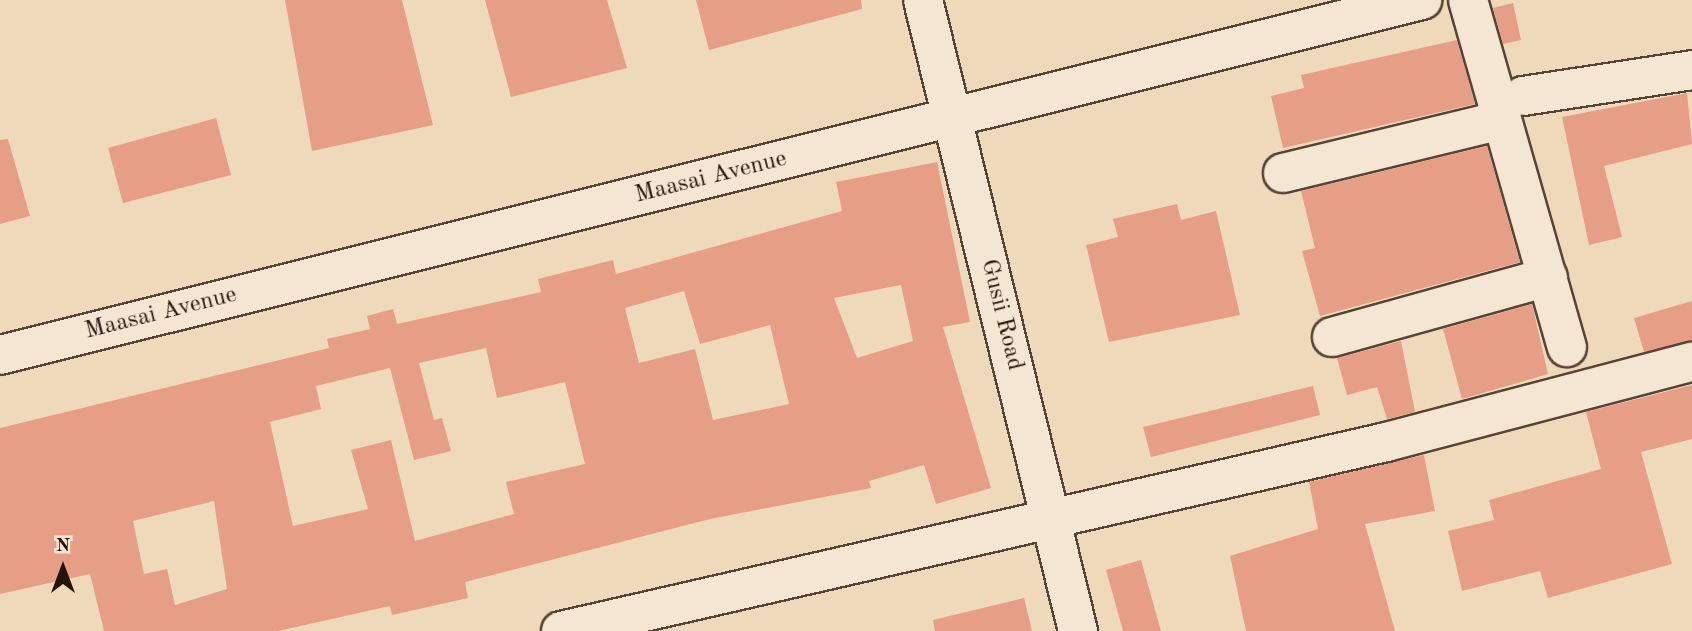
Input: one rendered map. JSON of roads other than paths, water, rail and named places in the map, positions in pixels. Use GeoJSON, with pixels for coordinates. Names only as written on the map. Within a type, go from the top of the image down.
{"type":"FeatureCollection","features":[{"type":"Feature","properties":{"kind":"street","name":"Gusii Road"},"geometry":{"type":"LineString","coordinates":[[923,0],[1078,631]]}},
{"type":"Feature","properties":{"kind":"street","name":"Maasai Avenue"},"geometry":{"type":"LineString","coordinates":[[0,355],[1422,0]]}},
{"type":"Feature","properties":{"kind":"street"},"geometry":{"type":"LineString","coordinates":[[1468,0],[1513,108],[1548,277],[1567,347]]}},
{"type":"Feature","properties":{"kind":"street"},"geometry":{"type":"LineString","coordinates":[[1283,173],[1513,108],[1692,70]]}},
{"type":"Feature","properties":{"kind":"street"},"geometry":{"type":"LineString","coordinates":[[1332,337],[1548,277]]}},
{"type":"Feature","properties":{"kind":"street"},"geometry":{"type":"LineString","coordinates":[[561,631],[1399,439],[1692,362]]}}]}
